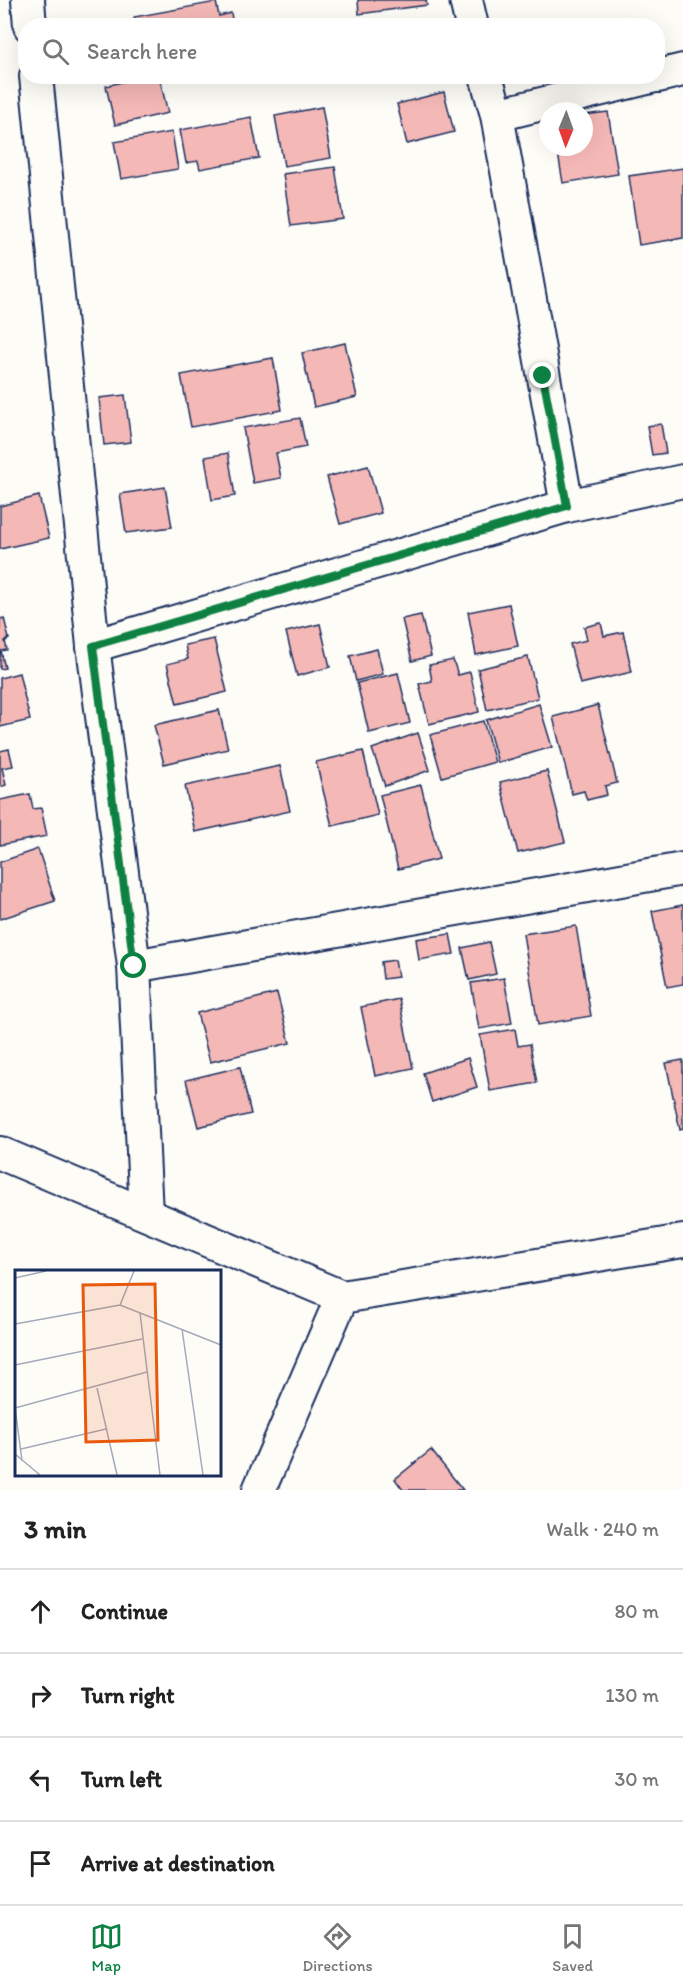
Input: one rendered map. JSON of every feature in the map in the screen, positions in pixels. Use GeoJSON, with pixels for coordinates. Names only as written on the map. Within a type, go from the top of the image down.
{"type":"FeatureCollection","features":[{"type":"Feature","properties":{"kind":"street"},"geometry":{"type":"LineString","coordinates":[[28,0],[29,18]]}},
{"type":"Feature","properties":{"kind":"street"},"geometry":{"type":"LineString","coordinates":[[466,0],[470,18]]}},
{"type":"Feature","properties":{"kind":"street"},"geometry":{"type":"LineString","coordinates":[[665,74],[683,70]]}},
{"type":"Feature","properties":{"kind":"street"},"geometry":{"type":"LineString","coordinates":[[37,84],[93,646],[134,966],[146,1214]]}},
{"type":"Feature","properties":{"kind":"street"},"geometry":{"type":"LineString","coordinates":[[488,84],[497,115],[567,506]]}},
{"type":"Feature","properties":{"kind":"street"},"geometry":{"type":"LineString","coordinates":[[497,115],[623,84]]}},
{"type":"Feature","properties":{"kind":"street"},"geometry":{"type":"LineString","coordinates":[[93,646],[567,506],[683,481]]}},
{"type":"Feature","properties":{"kind":"street"},"geometry":{"type":"LineString","coordinates":[[134,966],[683,869]]}},
{"type":"Feature","properties":{"kind":"street"},"geometry":{"type":"LineString","coordinates":[[0,1153],[342,1297],[683,1241]]}},
{"type":"Feature","properties":{"kind":"street"},"geometry":{"type":"LineString","coordinates":[[259,1490],[342,1297]]}},
{"type":"Feature","properties":{"kind":"building"},"geometry":{"type":"Polygon","coordinates":[[[358,0],[426,0],[427,5],[359,14],[358,0]]]}},
{"type":"Feature","properties":{"kind":"building"},"geometry":{"type":"Polygon","coordinates":[[[216,2],[219,16],[231,13],[232,18],[134,18],[216,2]]]}},
{"type":"Feature","properties":{"kind":"building"},"geometry":{"type":"Polygon","coordinates":[[[161,84],[168,113],[115,125],[106,86],[161,84]]]}},
{"type":"Feature","properties":{"kind":"building"},"geometry":{"type":"Polygon","coordinates":[[[444,92],[454,132],[407,144],[397,104],[444,92]]]}},
{"type":"Feature","properties":{"kind":"building"},"geometry":{"type":"Polygon","coordinates":[[[322,107],[331,158],[284,166],[275,116],[322,107]]]}},
{"type":"Feature","properties":{"kind":"building"},"geometry":{"type":"Polygon","coordinates":[[[608,112],[618,174],[563,183],[558,156],[593,156],[593,114],[608,112]]]}},
{"type":"Feature","properties":{"kind":"building"},"geometry":{"type":"Polygon","coordinates":[[[251,117],[259,158],[200,169],[198,161],[186,163],[180,130],[251,117]]]}},
{"type":"Feature","properties":{"kind":"building"},"geometry":{"type":"Polygon","coordinates":[[[172,132],[178,169],[121,179],[114,142],[172,132]]]}},
{"type":"Feature","properties":{"kind":"building"},"geometry":{"type":"Polygon","coordinates":[[[335,167],[343,219],[291,226],[283,174],[335,167]]]}},
{"type":"Feature","properties":{"kind":"building"},"geometry":{"type":"Polygon","coordinates":[[[683,168],[683,238],[639,245],[629,176],[683,168]]]}},
{"type":"Feature","properties":{"kind":"building"},"geometry":{"type":"Polygon","coordinates":[[[345,343],[357,397],[314,407],[302,353],[345,343]]]}},
{"type":"Feature","properties":{"kind":"building"},"geometry":{"type":"Polygon","coordinates":[[[273,358],[282,410],[191,427],[181,375],[273,358]]]}},
{"type":"Feature","properties":{"kind":"building"},"geometry":{"type":"Polygon","coordinates":[[[125,395],[131,442],[104,445],[99,398],[125,395]]]}},
{"type":"Feature","properties":{"kind":"building"},"geometry":{"type":"Polygon","coordinates":[[[300,418],[306,447],[276,453],[281,478],[253,483],[243,428],[300,418]]]}},
{"type":"Feature","properties":{"kind":"building"},"geometry":{"type":"Polygon","coordinates":[[[661,424],[666,453],[652,455],[647,426],[661,424]]]}},
{"type":"Feature","properties":{"kind":"building"},"geometry":{"type":"Polygon","coordinates":[[[228,453],[235,496],[212,500],[205,457],[228,453]]]}},
{"type":"Feature","properties":{"kind":"building"},"geometry":{"type":"Polygon","coordinates":[[[368,466],[381,513],[340,524],[327,477],[368,466]]]}},
{"type":"Feature","properties":{"kind":"building"},"geometry":{"type":"Polygon","coordinates":[[[165,487],[172,527],[126,533],[120,494],[165,487]]]}},
{"type":"Feature","properties":{"kind":"building"},"geometry":{"type":"Polygon","coordinates":[[[39,496],[49,538],[0,549],[0,506],[39,496]]]}},
{"type":"Feature","properties":{"kind":"building"},"geometry":{"type":"Polygon","coordinates":[[[509,604],[518,646],[476,655],[468,612],[509,604]]]}},
{"type":"Feature","properties":{"kind":"building"},"geometry":{"type":"Polygon","coordinates":[[[421,615],[431,656],[412,661],[402,619],[421,615]]]}},
{"type":"Feature","properties":{"kind":"building"},"geometry":{"type":"Polygon","coordinates":[[[4,618],[9,639],[5,641],[7,650],[1,651],[5,668],[0,669],[0,619],[4,618]]]}},
{"type":"Feature","properties":{"kind":"building"},"geometry":{"type":"Polygon","coordinates":[[[601,623],[604,636],[623,632],[632,672],[580,684],[570,644],[587,640],[584,627],[601,623]]]}},
{"type":"Feature","properties":{"kind":"building"},"geometry":{"type":"Polygon","coordinates":[[[320,624],[330,667],[297,676],[286,632],[320,624]]]}},
{"type":"Feature","properties":{"kind":"building"},"geometry":{"type":"Polygon","coordinates":[[[214,639],[227,692],[177,704],[167,664],[188,659],[185,645],[214,639]]]}},
{"type":"Feature","properties":{"kind":"building"},"geometry":{"type":"Polygon","coordinates":[[[377,649],[383,674],[356,681],[350,656],[377,649]]]}},
{"type":"Feature","properties":{"kind":"building"},"geometry":{"type":"Polygon","coordinates":[[[528,657],[538,698],[487,710],[478,669],[528,657]]]}},
{"type":"Feature","properties":{"kind":"building"},"geometry":{"type":"Polygon","coordinates":[[[453,660],[458,675],[470,672],[479,712],[429,724],[419,684],[432,681],[429,665],[453,660]]]}},
{"type":"Feature","properties":{"kind":"building"},"geometry":{"type":"Polygon","coordinates":[[[19,673],[30,720],[0,727],[0,678],[19,673]]]}},
{"type":"Feature","properties":{"kind":"building"},"geometry":{"type":"Polygon","coordinates":[[[398,673],[410,723],[369,733],[357,683],[398,673]]]}},
{"type":"Feature","properties":{"kind":"building"},"geometry":{"type":"Polygon","coordinates":[[[539,704],[552,747],[498,763],[486,720],[539,704]]]}},
{"type":"Feature","properties":{"kind":"building"},"geometry":{"type":"Polygon","coordinates":[[[598,705],[617,783],[605,786],[607,795],[587,800],[584,791],[572,794],[553,717],[598,705]]]}},
{"type":"Feature","properties":{"kind":"building"},"geometry":{"type":"Polygon","coordinates":[[[219,710],[228,749],[164,764],[154,725],[219,710]]]}},
{"type":"Feature","properties":{"kind":"building"},"geometry":{"type":"Polygon","coordinates":[[[483,721],[495,762],[442,777],[430,735],[483,721]]]}},
{"type":"Feature","properties":{"kind":"building"},"geometry":{"type":"Polygon","coordinates":[[[418,733],[430,770],[385,786],[372,749],[418,733]]]}},
{"type":"Feature","properties":{"kind":"building"},"geometry":{"type":"Polygon","coordinates":[[[9,749],[13,766],[2,768],[6,785],[0,787],[0,751],[9,749]]]}},
{"type":"Feature","properties":{"kind":"building"},"geometry":{"type":"Polygon","coordinates":[[[363,751],[378,815],[332,826],[316,762],[363,751]]]}},
{"type":"Feature","properties":{"kind":"building"},"geometry":{"type":"Polygon","coordinates":[[[280,766],[290,811],[195,832],[185,786],[280,766]]]}},
{"type":"Feature","properties":{"kind":"building"},"geometry":{"type":"Polygon","coordinates":[[[547,771],[565,842],[518,853],[500,782],[547,771]]]}},
{"type":"Feature","properties":{"kind":"building"},"geometry":{"type":"Polygon","coordinates":[[[421,785],[439,859],[398,869],[380,795],[421,785]]]}},
{"type":"Feature","properties":{"kind":"building"},"geometry":{"type":"Polygon","coordinates":[[[30,794],[33,809],[41,808],[47,836],[0,845],[0,800],[30,794]]]}},
{"type":"Feature","properties":{"kind":"building"},"geometry":{"type":"Polygon","coordinates":[[[38,849],[55,901],[0,919],[0,862],[38,849]]]}},
{"type":"Feature","properties":{"kind":"building"},"geometry":{"type":"Polygon","coordinates":[[[683,905],[683,984],[667,987],[652,911],[683,905]]]}},
{"type":"Feature","properties":{"kind":"building"},"geometry":{"type":"Polygon","coordinates":[[[576,926],[591,1016],[538,1025],[523,934],[576,926]]]}},
{"type":"Feature","properties":{"kind":"building"},"geometry":{"type":"Polygon","coordinates":[[[450,934],[454,954],[419,960],[416,939],[450,934]]]}},
{"type":"Feature","properties":{"kind":"building"},"geometry":{"type":"Polygon","coordinates":[[[489,942],[496,974],[469,980],[462,948],[489,942]]]}},
{"type":"Feature","properties":{"kind":"building"},"geometry":{"type":"Polygon","coordinates":[[[395,960],[398,977],[383,979],[381,962],[395,960]]]}},
{"type":"Feature","properties":{"kind":"building"},"geometry":{"type":"Polygon","coordinates":[[[504,978],[512,1023],[479,1029],[471,983],[504,978]]]}},
{"type":"Feature","properties":{"kind":"building"},"geometry":{"type":"Polygon","coordinates":[[[277,993],[290,1043],[210,1062],[197,1013],[277,993]]]}},
{"type":"Feature","properties":{"kind":"building"},"geometry":{"type":"Polygon","coordinates":[[[399,999],[413,1068],[375,1076],[361,1007],[399,999]]]}},
{"type":"Feature","properties":{"kind":"building"},"geometry":{"type":"Polygon","coordinates":[[[515,1029],[518,1046],[530,1044],[537,1083],[490,1091],[480,1035],[515,1029]]]}},
{"type":"Feature","properties":{"kind":"building"},"geometry":{"type":"Polygon","coordinates":[[[468,1058],[477,1087],[432,1102],[423,1073],[468,1058]]]}},
{"type":"Feature","properties":{"kind":"building"},"geometry":{"type":"Polygon","coordinates":[[[683,1060],[683,1129],[680,1130],[666,1063],[683,1060]]]}},
{"type":"Feature","properties":{"kind":"building"},"geometry":{"type":"Polygon","coordinates":[[[240,1067],[251,1114],[198,1127],[186,1080],[240,1067]]]}},
{"type":"Feature","properties":{"kind":"building"},"geometry":{"type":"Polygon","coordinates":[[[431,1450],[463,1490],[403,1490],[395,1479],[431,1450]]]}},
{"type":"Feature","properties":{"kind":"route"},"geometry":{"type":"LineString","coordinates":[[134,966],[93,646],[567,506],[543,376]]}}]}
